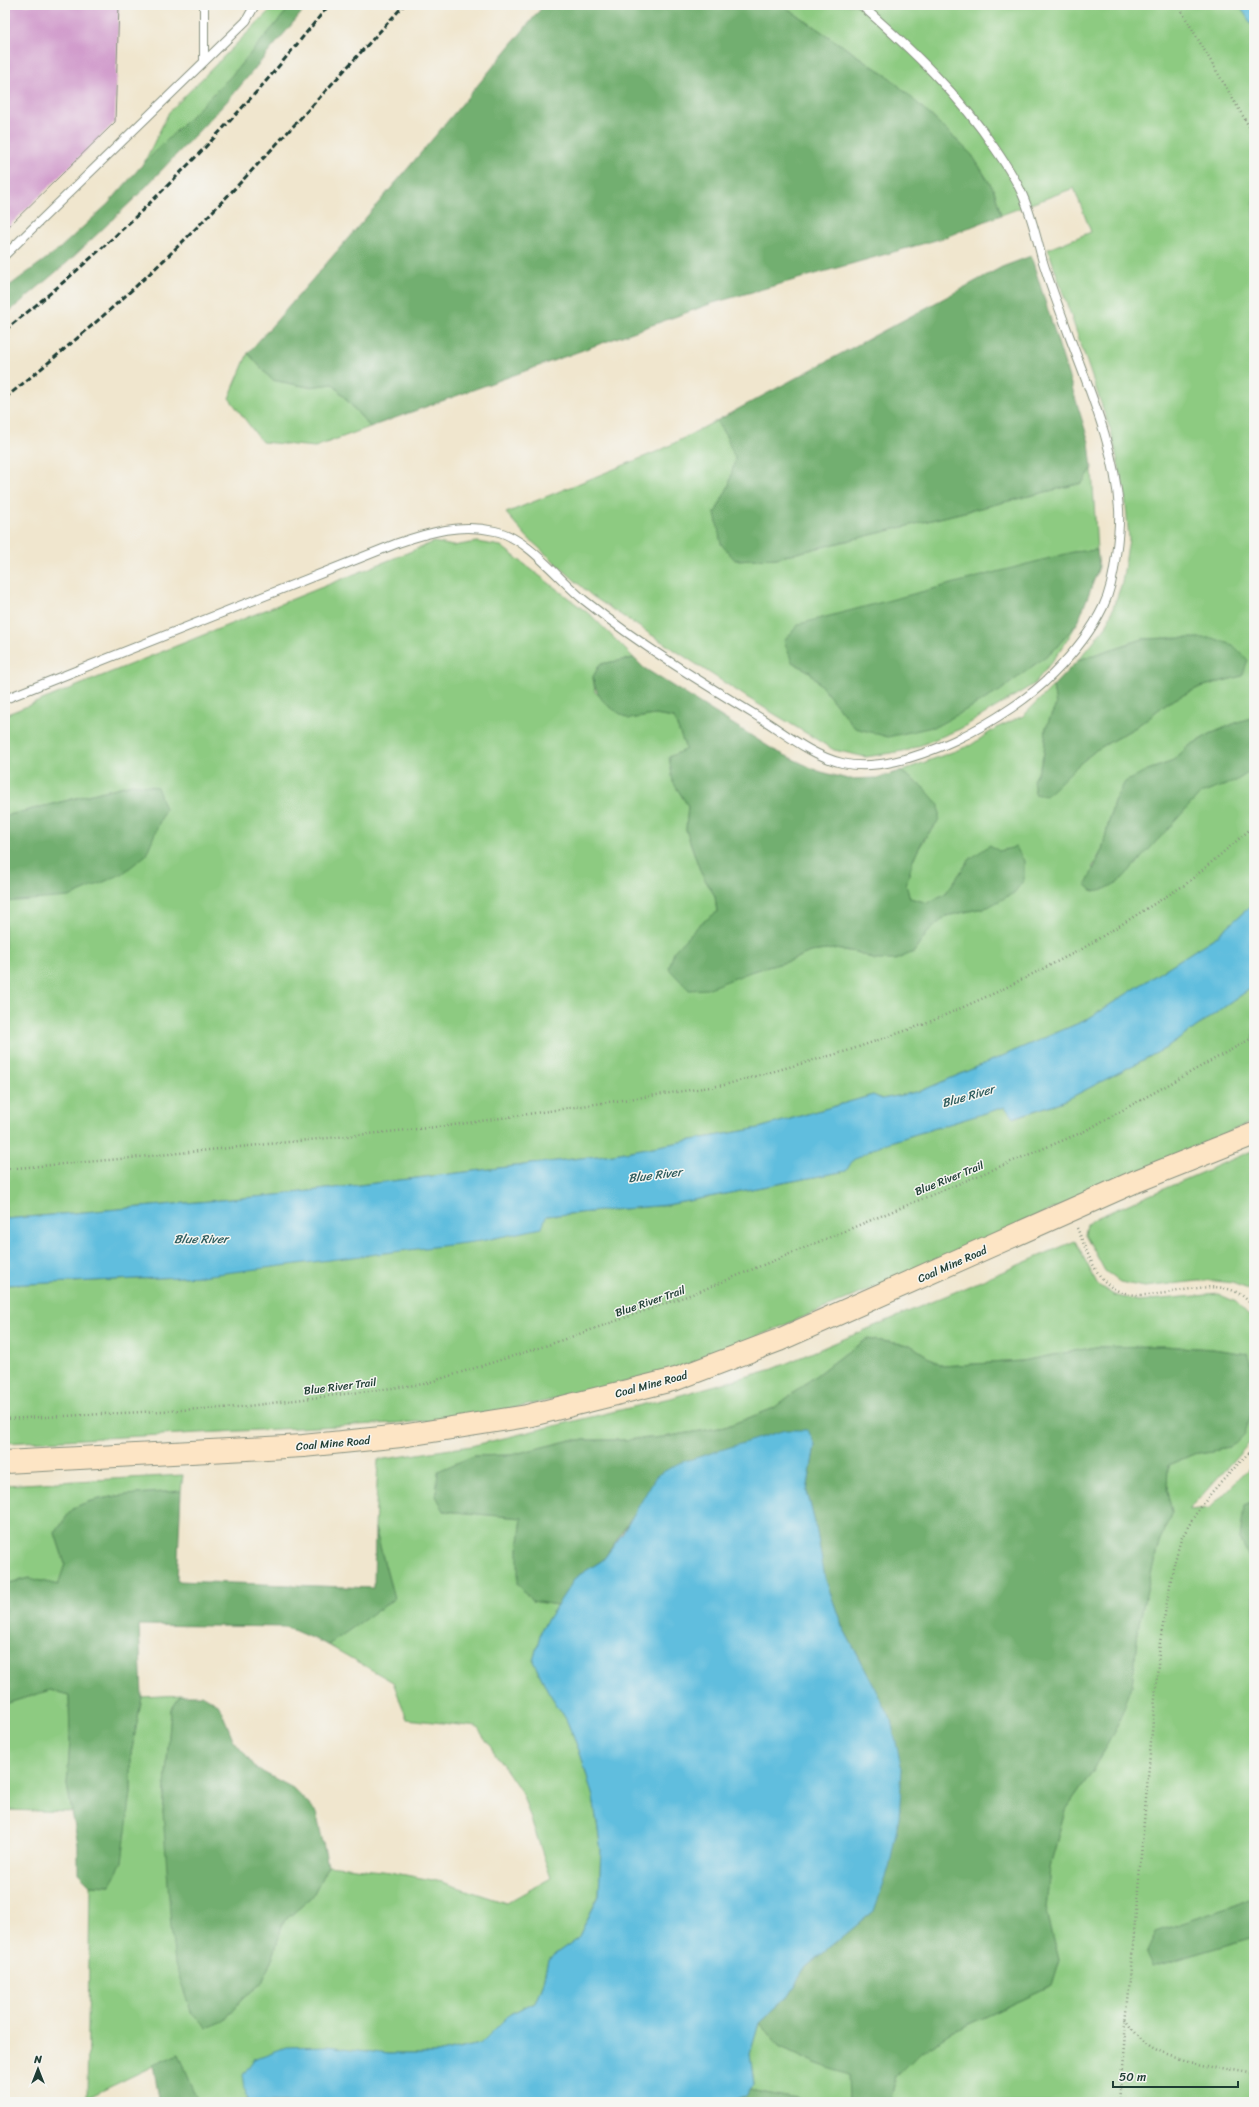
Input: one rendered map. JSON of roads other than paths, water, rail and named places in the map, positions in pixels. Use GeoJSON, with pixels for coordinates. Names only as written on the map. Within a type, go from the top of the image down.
{"type":"FeatureCollection","features":[{"type":"Feature","properties":{"kind":"street","name":"Coal Mine Road"},"geometry":{"type":"LineString","coordinates":[[5,1462],[303,1446],[401,1436],[527,1416],[676,1379],[772,1343],[1134,1182],[1254,1134]]}},
{"type":"Feature","properties":{"kind":"lane"},"geometry":{"type":"LineString","coordinates":[[204,5],[204,61]]}},
{"type":"Feature","properties":{"kind":"lane"},"geometry":{"type":"LineString","coordinates":[[5,255],[246,21],[255,5]]}},
{"type":"Feature","properties":{"kind":"lane"},"geometry":{"type":"LineString","coordinates":[[5,699],[398,543],[430,532],[455,528],[495,530],[516,539],[573,591],[613,623],[811,750],[842,763],[882,764],[901,761],[936,749],[1000,716],[1024,701],[1070,657],[1088,633],[1104,605],[1114,574],[1119,510],[1114,476],[1105,435],[1045,268],[1033,224],[1014,176],[983,130],[947,86],[905,44],[861,5]]}},
{"type":"Feature","properties":{"kind":"water"},"geometry":{"type":"Polygon","coordinates":[[[1239,5],[1254,5],[1254,28],[1239,5]]]}},
{"type":"Feature","properties":{"kind":"water","name":"Blue River"},"geometry":{"type":"Polygon","coordinates":[[[1254,903],[1254,986],[1168,1047],[1066,1100],[1013,1118],[1005,1107],[880,1145],[853,1160],[846,1171],[667,1205],[546,1216],[542,1228],[481,1241],[201,1276],[5,1285],[5,1219],[277,1195],[614,1154],[759,1128],[873,1095],[882,1099],[921,1091],[1086,1020],[1217,936],[1254,903]]]}},
{"type":"Feature","properties":{"kind":"water"},"geometry":{"type":"Polygon","coordinates":[[[785,1430],[808,1430],[815,1445],[807,1491],[816,1527],[825,1578],[842,1626],[890,1716],[902,1769],[899,1818],[889,1868],[874,1911],[806,1967],[786,1998],[759,2023],[750,2054],[754,2085],[745,2097],[732,2102],[247,2102],[243,2075],[254,2059],[286,2047],[328,2046],[388,2054],[436,2054],[480,2044],[510,2014],[535,2002],[543,1982],[548,1959],[578,1938],[599,1896],[601,1850],[593,1797],[581,1755],[566,1719],[548,1691],[533,1661],[542,1628],[576,1577],[603,1560],[623,1533],[656,1476],[679,1463],[785,1430]]]}},
{"type":"Feature","properties":{"kind":"railway"},"geometry":{"type":"LineString","coordinates":[[5,330],[73,274],[169,185],[259,89],[329,5]]}},
{"type":"Feature","properties":{"kind":"railway"},"geometry":{"type":"LineString","coordinates":[[5,398],[87,330],[166,258],[257,165],[404,5]]}}]}
